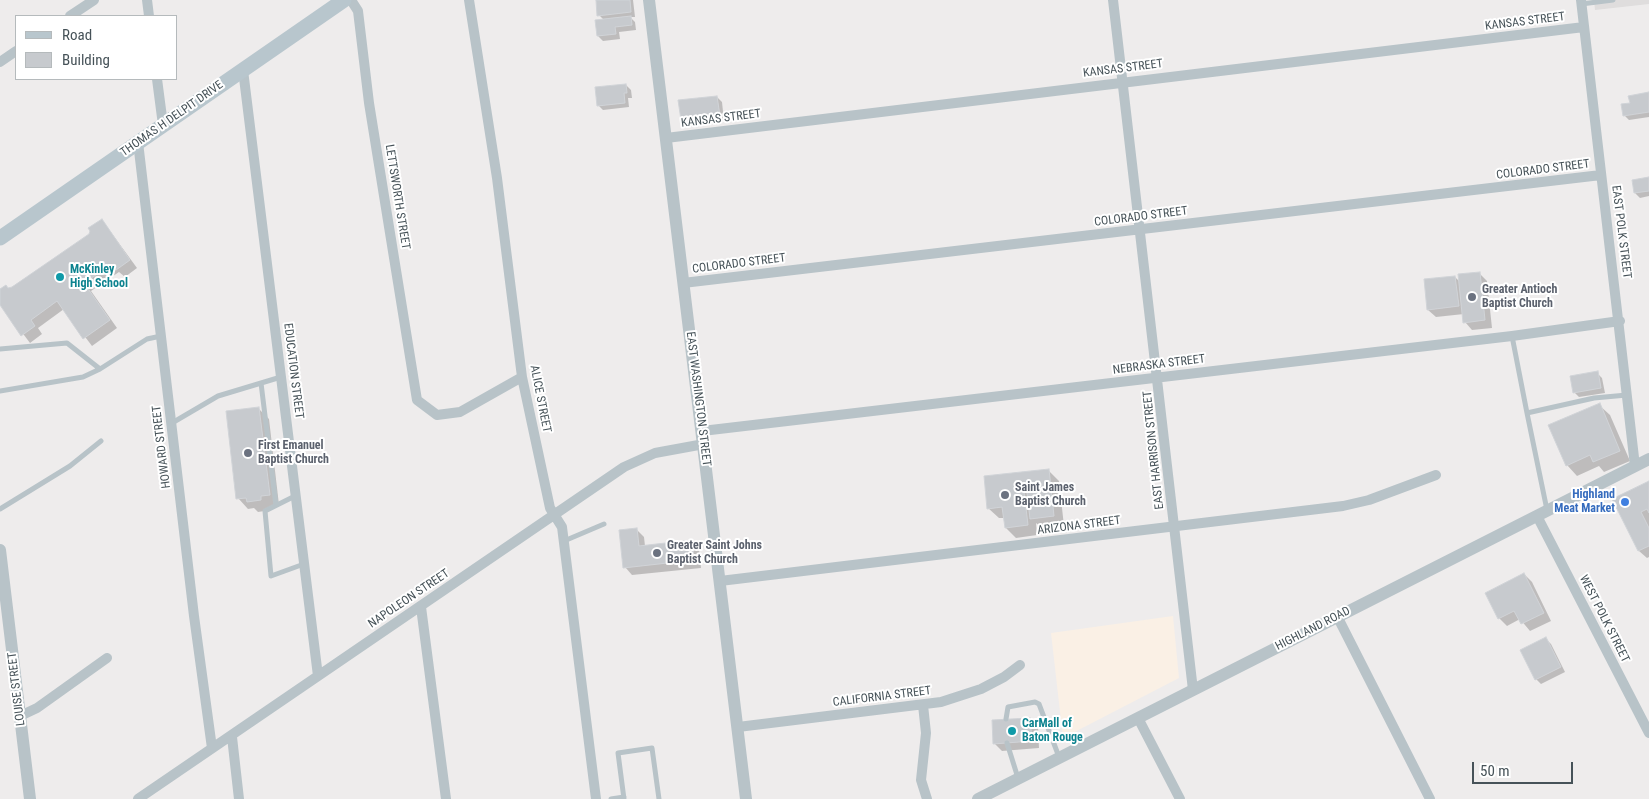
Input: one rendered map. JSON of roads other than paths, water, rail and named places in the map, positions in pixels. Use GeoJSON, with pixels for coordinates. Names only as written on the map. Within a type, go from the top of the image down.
{"type":"FeatureCollection","features":[{"type":"Feature","properties":{"kind":"main road","name":"THOMAS H DELPIT DRIVE"},"geometry":{"type":"LineString","coordinates":[[0,238],[344,0]]}},
{"type":"Feature","properties":{"kind":"street"},"geometry":{"type":"LineString","coordinates":[[72,15],[94,0]]}},
{"type":"Feature","properties":{"kind":"street"},"geometry":{"type":"LineString","coordinates":[[147,0],[150,15]]}},
{"type":"Feature","properties":{"kind":"street","name":"LETTSWORTH STREET"},"geometry":{"type":"LineString","coordinates":[[351,0],[358,11],[369,103],[417,400],[437,414],[460,412],[522,377]]}},
{"type":"Feature","properties":{"kind":"street","name":"ALICE STREET"},"geometry":{"type":"LineString","coordinates":[[469,0],[493,149],[522,377],[550,508],[562,527],[596,799]]}},
{"type":"Feature","properties":{"kind":"street","name":"EAST WASHINGTON STREET"},"geometry":{"type":"LineString","coordinates":[[649,0],[746,799]]}},
{"type":"Feature","properties":{"kind":"street","name":"EAST HARRISON STREET"},"geometry":{"type":"LineString","coordinates":[[1113,0],[1193,690]]}},
{"type":"Feature","properties":{"kind":"street","name":"EAST POLK STREET"},"geometry":{"type":"LineString","coordinates":[[1581,2],[1620,321],[1635,466]]}},
{"type":"Feature","properties":{"kind":"street","name":"KANSAS STREET"},"geometry":{"type":"LineString","coordinates":[[666,138],[1584,27]]}},
{"type":"Feature","properties":{"kind":"street"},"geometry":{"type":"LineString","coordinates":[[0,62],[15,52]]}},
{"type":"Feature","properties":{"kind":"street","name":"EDUCATION STREET"},"geometry":{"type":"LineString","coordinates":[[242,70],[318,676]]}},
{"type":"Feature","properties":{"kind":"street"},"geometry":{"type":"LineString","coordinates":[[157,80],[163,124]]}},
{"type":"Feature","properties":{"kind":"street","name":"HOWARD STREET"},"geometry":{"type":"LineString","coordinates":[[138,142],[212,748]]}},
{"type":"Feature","properties":{"kind":"street","name":"COLORADO STREET"},"geometry":{"type":"LineString","coordinates":[[683,283],[1602,175]]}},
{"type":"Feature","properties":{"kind":"street","name":"NEBRASKA STREET"},"geometry":{"type":"LineString","coordinates":[[702,431],[1512,336],[1620,321]]}},
{"type":"Feature","properties":{"kind":"street","name":"NAPOLEON STREET"},"geometry":{"type":"LineString","coordinates":[[138,799],[212,748],[232,737],[318,676],[635,461],[655,453],[704,444]]}},
{"type":"Feature","properties":{"kind":"street","name":"HIGHLAND ROAD"},"geometry":{"type":"LineString","coordinates":[[978,799],[1649,459]]}},
{"type":"Feature","properties":{"kind":"street","name":"ARIZONA STREET"},"geometry":{"type":"LineString","coordinates":[[720,581],[1175,528],[1343,506],[1369,500],[1436,475]]}},
{"type":"Feature","properties":{"kind":"street","name":"WEST POLK STREET"},"geometry":{"type":"LineString","coordinates":[[1542,513],[1649,733]]}},
{"type":"Feature","properties":{"kind":"street","name":"LOUISE STREET"},"geometry":{"type":"LineString","coordinates":[[0,550],[30,799]]}},
{"type":"Feature","properties":{"kind":"street"},"geometry":{"type":"LineString","coordinates":[[421,607],[446,799]]}},
{"type":"Feature","properties":{"kind":"street"},"geometry":{"type":"LineString","coordinates":[[1337,616],[1430,799]]}},
{"type":"Feature","properties":{"kind":"street"},"geometry":{"type":"LineString","coordinates":[[20,716],[37,708],[107,658]]}},
{"type":"Feature","properties":{"kind":"street","name":"CALIFORNIA STREET"},"geometry":{"type":"LineString","coordinates":[[738,727],[941,702],[981,689],[1004,677],[1020,665]]}},
{"type":"Feature","properties":{"kind":"street"},"geometry":{"type":"LineString","coordinates":[[923,705],[926,733],[921,780],[927,799]]}},
{"type":"Feature","properties":{"kind":"street"},"geometry":{"type":"LineString","coordinates":[[1138,718],[1180,799]]}},
{"type":"Feature","properties":{"kind":"street"},"geometry":{"type":"LineString","coordinates":[[232,737],[239,799]]}},
{"type":"Feature","properties":{"kind":"lane"},"geometry":{"type":"LineString","coordinates":[[1581,2],[1613,0]]}},
{"type":"Feature","properties":{"kind":"lane"},"geometry":{"type":"LineString","coordinates":[[0,391],[83,377],[100,369],[147,339],[161,336]]}},
{"type":"Feature","properties":{"kind":"lane"},"geometry":{"type":"LineString","coordinates":[[1512,336],[1542,513]]}},
{"type":"Feature","properties":{"kind":"lane"},"geometry":{"type":"LineString","coordinates":[[0,349],[67,343],[100,369]]}},
{"type":"Feature","properties":{"kind":"lane"},"geometry":{"type":"LineString","coordinates":[[172,424],[218,396],[281,377]]}},
{"type":"Feature","properties":{"kind":"lane"},"geometry":{"type":"LineString","coordinates":[[261,383],[276,505]]}},
{"type":"Feature","properties":{"kind":"lane"},"geometry":{"type":"LineString","coordinates":[[1526,413],[1594,398],[1627,395]]}},
{"type":"Feature","properties":{"kind":"lane"},"geometry":{"type":"LineString","coordinates":[[0,509],[70,466],[101,441]]}},
{"type":"Feature","properties":{"kind":"lane"},"geometry":{"type":"LineString","coordinates":[[296,496],[265,511],[271,576],[304,564]]}},
{"type":"Feature","properties":{"kind":"lane"},"geometry":{"type":"LineString","coordinates":[[564,541],[604,524]]}},
{"type":"Feature","properties":{"kind":"lane"},"geometry":{"type":"LineString","coordinates":[[1006,719],[1008,707],[1035,702],[1039,704],[1059,758]]}},
{"type":"Feature","properties":{"kind":"lane"},"geometry":{"type":"LineString","coordinates":[[1007,743],[1018,778]]}},
{"type":"Feature","properties":{"kind":"lane"},"geometry":{"type":"LineString","coordinates":[[611,799],[624,798],[618,753],[652,748],[659,799]]}},
{"type":"Feature","properties":{"kind":"place","name":"McKinley High School"},"geometry":{"type":"Point","coordinates":[60,277]}},
{"type":"Feature","properties":{"kind":"place","name":"Greater Antioch Baptist Church"},"geometry":{"type":"Point","coordinates":[1472,297]}},
{"type":"Feature","properties":{"kind":"place","name":"First Emanuel Baptist Church"},"geometry":{"type":"Point","coordinates":[248,453]}},
{"type":"Feature","properties":{"kind":"place","name":"Saint James Baptist Church"},"geometry":{"type":"Point","coordinates":[1005,495]}},
{"type":"Feature","properties":{"kind":"place","name":"Highland Meat Market"},"geometry":{"type":"Point","coordinates":[1625,502]}},
{"type":"Feature","properties":{"kind":"place","name":"Greater Saint Johns Baptist Church"},"geometry":{"type":"Point","coordinates":[657,553]}},
{"type":"Feature","properties":{"kind":"place","name":"CarMall of Baton Rouge"},"geometry":{"type":"Point","coordinates":[1012,731]}}]}
